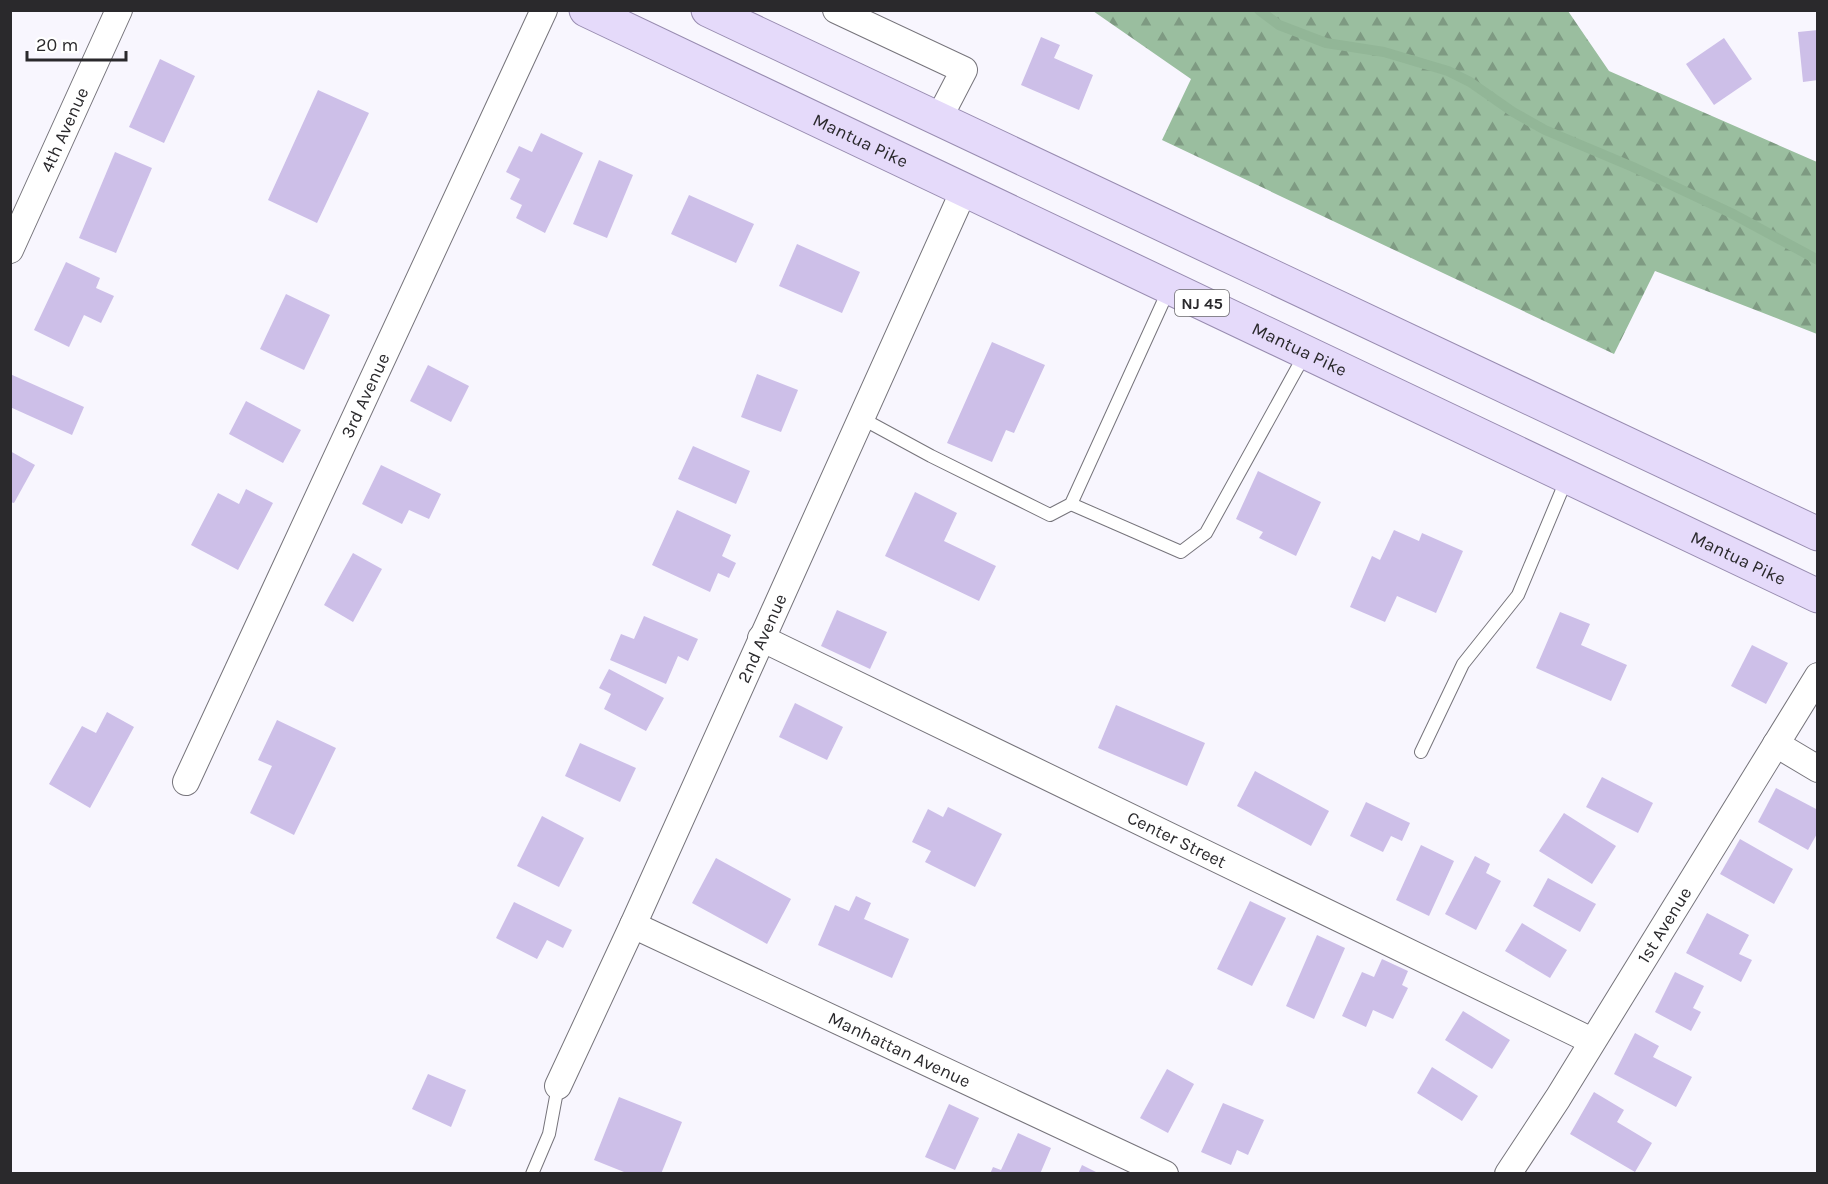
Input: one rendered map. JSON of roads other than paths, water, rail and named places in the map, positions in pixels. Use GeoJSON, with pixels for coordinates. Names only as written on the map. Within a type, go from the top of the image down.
{"type":"FeatureCollection","features":[{"type":"Feature","properties":{"kind":"main road","name":"Mantua Pike"},"geometry":{"type":"LineString","coordinates":[[586,10],[1818,596]]}},
{"type":"Feature","properties":{"kind":"main road"},"geometry":{"type":"LineString","coordinates":[[708,10],[938,120],[1522,392],[1818,534]]}},
{"type":"Feature","properties":{"kind":"street","name":"4th Avenue"},"geometry":{"type":"LineString","coordinates":[[10,250],[119,10]]}},
{"type":"Feature","properties":{"kind":"street","name":"3rd Avenue"},"geometry":{"type":"LineString","coordinates":[[186,782],[544,10]]}},
{"type":"Feature","properties":{"kind":"street"},"geometry":{"type":"LineString","coordinates":[[836,10],[964,70],[938,120]]}},
{"type":"Feature","properties":{"kind":"street","name":"2nd Avenue"},"geometry":{"type":"LineString","coordinates":[[558,1086],[964,190]]}},
{"type":"Feature","properties":{"kind":"street","name":"Center Street"},"geometry":{"type":"LineString","coordinates":[[761,638],[1592,1041]]}},
{"type":"Feature","properties":{"kind":"street","name":"1st Avenue"},"geometry":{"type":"LineString","coordinates":[[1508,1173],[1558,1098],[1818,676]]}},
{"type":"Feature","properties":{"kind":"street"},"geometry":{"type":"LineString","coordinates":[[1776,744],[1818,769]]}},
{"type":"Feature","properties":{"kind":"street","name":"Manhattan Avenue"},"geometry":{"type":"LineString","coordinates":[[633,924],[1165,1173]]}},
{"type":"Feature","properties":{"kind":"lane"},"geometry":{"type":"LineString","coordinates":[[861,418],[931,456],[1050,515],[1071,504],[1169,288]]}},
{"type":"Feature","properties":{"kind":"lane"},"geometry":{"type":"LineString","coordinates":[[1071,504],[1181,552],[1206,533],[1306,353]]}},
{"type":"Feature","properties":{"kind":"lane"},"geometry":{"type":"LineString","coordinates":[[1421,752],[1463,664],[1518,595],[1568,477]]}},
{"type":"Feature","properties":{"kind":"lane"},"geometry":{"type":"LineString","coordinates":[[532,1173],[549,1134],[558,1086]]}},
{"type":"Feature","properties":{"kind":"waterway"},"geometry":{"type":"LineString","coordinates":[[1259,10],[1279,25],[1326,43],[1384,52],[1448,71],[1470,82],[1513,112],[1545,130],[1633,167],[1731,213],[1818,260]]}}]}
